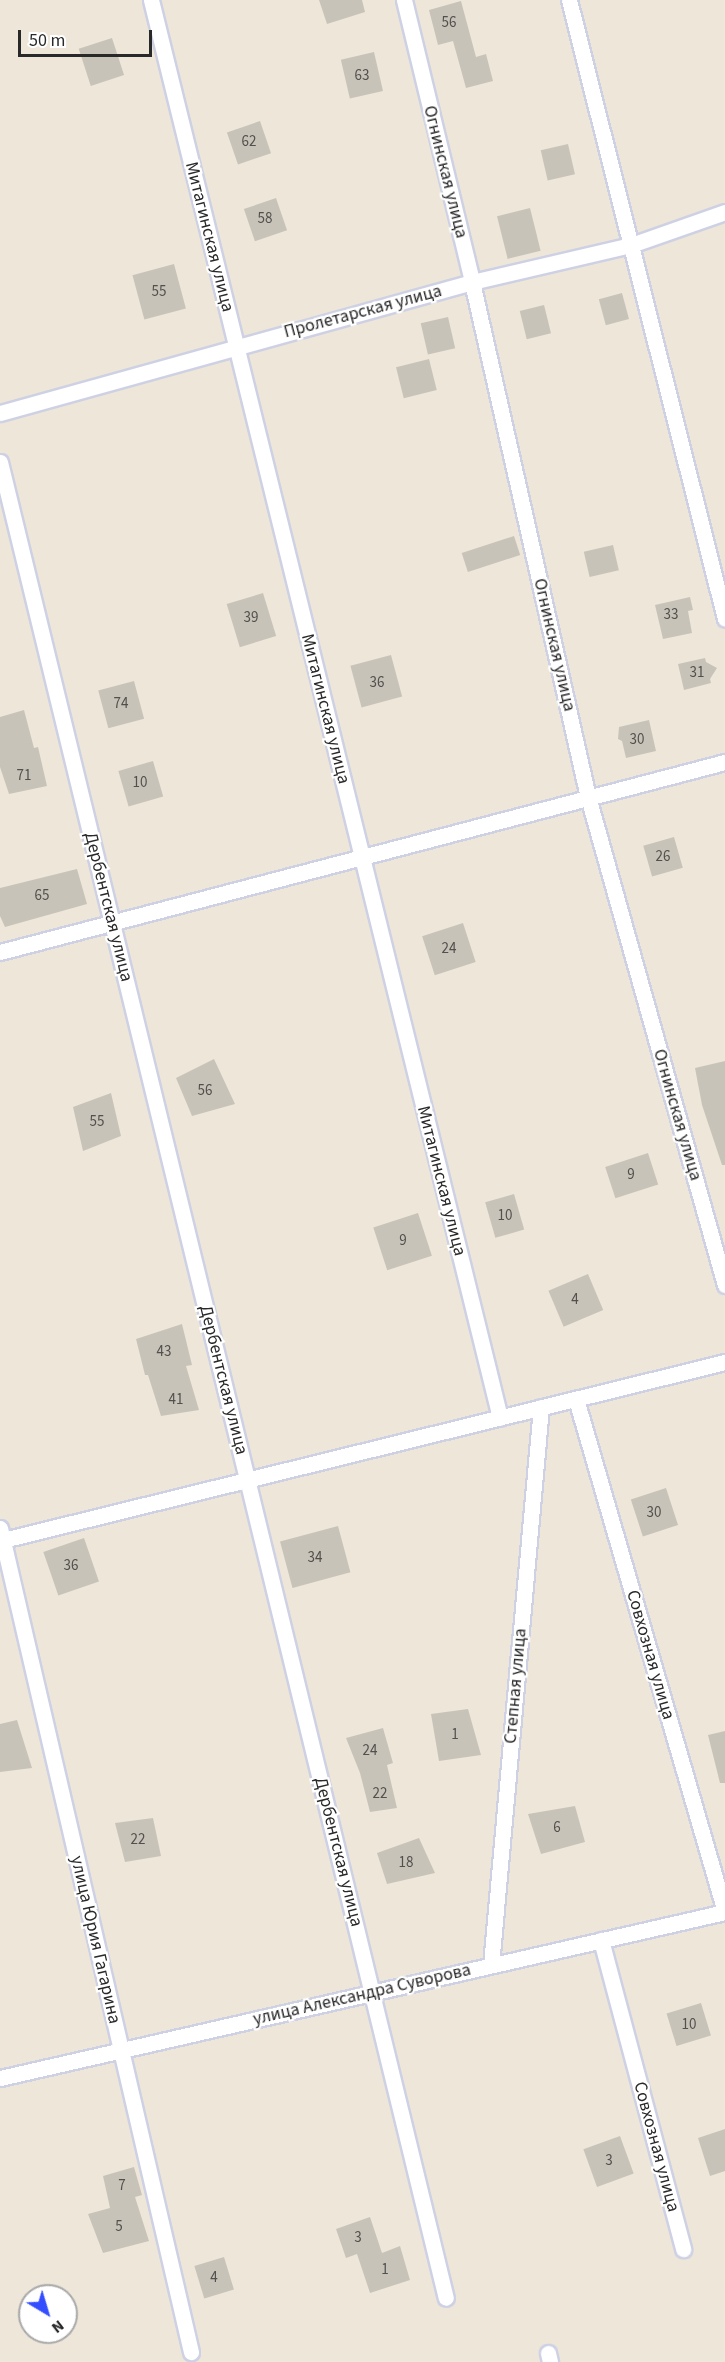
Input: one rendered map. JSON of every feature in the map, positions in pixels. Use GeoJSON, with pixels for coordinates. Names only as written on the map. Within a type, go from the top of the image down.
{"type":"FeatureCollection","features":[{"type":"Feature","properties":{"kind":"street","name":"Митагинская улица"},"geometry":{"type":"LineString","coordinates":[[151,0],[500,1418]]}},
{"type":"Feature","properties":{"kind":"street","name":"Огнинская улица"},"geometry":{"type":"LineString","coordinates":[[404,0],[472,282],[588,797],[725,1285]]}},
{"type":"Feature","properties":{"kind":"street"},"geometry":{"type":"LineString","coordinates":[[569,0],[725,619]]}},
{"type":"Feature","properties":{"kind":"street","name":"Пролетарская улица"},"geometry":{"type":"LineString","coordinates":[[0,413],[472,282],[631,245],[725,212]]}},
{"type":"Feature","properties":{"kind":"street","name":"Дербентская улица"},"geometry":{"type":"LineString","coordinates":[[0,462],[446,2298]]}},
{"type":"Feature","properties":{"kind":"street"},"geometry":{"type":"LineString","coordinates":[[0,952],[725,762]]}},
{"type":"Feature","properties":{"kind":"street"},"geometry":{"type":"LineString","coordinates":[[1,1534],[247,1480],[725,1362]]}},
{"type":"Feature","properties":{"kind":"street","name":"Совхозная улица"},"geometry":{"type":"LineString","coordinates":[[576,1399],[725,1912]]}},
{"type":"Feature","properties":{"kind":"street","name":"Степная улица"},"geometry":{"type":"LineString","coordinates":[[491,1965],[541,1407]]}},
{"type":"Feature","properties":{"kind":"street","name":"улица Юрия Гагарина"},"geometry":{"type":"LineString","coordinates":[[1,1534],[191,2352]]}},
{"type":"Feature","properties":{"kind":"street","name":"улица Александра Суворова"},"geometry":{"type":"LineString","coordinates":[[0,2078],[725,1912]]}},
{"type":"Feature","properties":{"kind":"street","name":"Совхозная улица"},"geometry":{"type":"LineString","coordinates":[[601,1940],[683,2248]]}},
{"type":"Feature","properties":{"kind":"building"},"geometry":{"type":"Polygon","coordinates":[[[319,0],[362,0],[365,12],[327,24],[319,0]]]}},
{"type":"Feature","properties":{"kind":"building"},"geometry":{"type":"Polygon","coordinates":[[[461,1],[476,57],[486,54],[493,81],[466,88],[453,41],[438,45],[429,10],[461,1]]]}},
{"type":"Feature","properties":{"kind":"building"},"geometry":{"type":"Polygon","coordinates":[[[112,38],[124,75],[91,86],[79,49],[112,38]]]}},
{"type":"Feature","properties":{"kind":"building"},"geometry":{"type":"Polygon","coordinates":[[[374,52],[383,91],[350,99],[341,60],[374,52]]]}},
{"type":"Feature","properties":{"kind":"building"},"geometry":{"type":"Polygon","coordinates":[[[260,121],[271,153],[238,165],[227,132],[260,121]]]}},
{"type":"Feature","properties":{"kind":"building"},"geometry":{"type":"Polygon","coordinates":[[[568,144],[575,174],[548,181],[541,150],[568,144]]]}},
{"type":"Feature","properties":{"kind":"building"},"geometry":{"type":"Polygon","coordinates":[[[276,198],[287,230],[255,241],[244,209],[276,198]]]}},
{"type":"Feature","properties":{"kind":"building"},"geometry":{"type":"Polygon","coordinates":[[[530,208],[541,251],[508,259],[497,216],[530,208]]]}},
{"type":"Feature","properties":{"kind":"building"},"geometry":{"type":"Polygon","coordinates":[[[174,264],[186,308],[144,320],[132,275],[174,264]]]}},
{"type":"Feature","properties":{"kind":"building"},"geometry":{"type":"Polygon","coordinates":[[[622,293],[629,319],[606,325],[599,299],[622,293]]]}},
{"type":"Feature","properties":{"kind":"building"},"geometry":{"type":"Polygon","coordinates":[[[544,305],[551,333],[527,339],[520,311],[544,305]]]}},
{"type":"Feature","properties":{"kind":"building"},"geometry":{"type":"Polygon","coordinates":[[[448,317],[455,348],[428,354],[421,323],[448,317]]]}},
{"type":"Feature","properties":{"kind":"building"},"geometry":{"type":"Polygon","coordinates":[[[429,359],[437,390],[404,398],[396,367],[429,359]]]}},
{"type":"Feature","properties":{"kind":"building"},"geometry":{"type":"Polygon","coordinates":[[[514,536],[520,555],[468,572],[462,553],[514,536]]]}},
{"type":"Feature","properties":{"kind":"building"},"geometry":{"type":"Polygon","coordinates":[[[613,545],[619,570],[590,577],[584,552],[613,545]]]}},
{"type":"Feature","properties":{"kind":"building"},"geometry":{"type":"Polygon","coordinates":[[[263,593],[276,636],[240,647],[227,604],[263,593]]]}},
{"type":"Feature","properties":{"kind":"building"},"geometry":{"type":"Polygon","coordinates":[[[690,597],[693,610],[688,611],[692,633],[663,639],[655,605],[690,597]]]}},
{"type":"Feature","properties":{"kind":"building"},"geometry":{"type":"Polygon","coordinates":[[[391,655],[402,697],[362,707],[350,666],[391,655]]]}},
{"type":"Feature","properties":{"kind":"building"},"geometry":{"type":"Polygon","coordinates":[[[705,658],[706,662],[717,668],[710,679],[711,683],[684,690],[678,664],[705,658]]]}},
{"type":"Feature","properties":{"kind":"building"},"geometry":{"type":"Polygon","coordinates":[[[134,681],[144,719],[108,728],[98,691],[134,681]]]}},
{"type":"Feature","properties":{"kind":"building"},"geometry":{"type":"Polygon","coordinates":[[[24,710],[34,748],[38,747],[47,786],[9,794],[0,767],[0,717],[24,710]]]}},
{"type":"Feature","properties":{"kind":"building"},"geometry":{"type":"Polygon","coordinates":[[[649,720],[656,751],[626,758],[622,741],[618,739],[619,727],[649,720]]]}},
{"type":"Feature","properties":{"kind":"building"},"geometry":{"type":"Polygon","coordinates":[[[153,761],[163,797],[129,806],[118,771],[153,761]]]}},
{"type":"Feature","properties":{"kind":"building"},"geometry":{"type":"Polygon","coordinates":[[[674,837],[683,868],[652,877],[643,846],[674,837]]]}},
{"type":"Feature","properties":{"kind":"building"},"geometry":{"type":"Polygon","coordinates":[[[77,869],[87,904],[5,927],[0,916],[0,888],[77,869]]]}},
{"type":"Feature","properties":{"kind":"building"},"geometry":{"type":"Polygon","coordinates":[[[463,923],[476,962],[435,975],[422,936],[463,923]]]}},
{"type":"Feature","properties":{"kind":"building"},"geometry":{"type":"Polygon","coordinates":[[[214,1059],[235,1104],[192,1116],[176,1078],[214,1059]]]}},
{"type":"Feature","properties":{"kind":"building"},"geometry":{"type":"Polygon","coordinates":[[[725,1061],[725,1165],[722,1165],[702,1105],[695,1068],[725,1061]]]}},
{"type":"Feature","properties":{"kind":"building"},"geometry":{"type":"Polygon","coordinates":[[[111,1093],[121,1136],[83,1151],[73,1107],[111,1093]]]}},
{"type":"Feature","properties":{"kind":"building"},"geometry":{"type":"Polygon","coordinates":[[[648,1153],[658,1184],[615,1198],[605,1167],[648,1153]]]}},
{"type":"Feature","properties":{"kind":"building"},"geometry":{"type":"Polygon","coordinates":[[[514,1194],[524,1230],[495,1238],[485,1202],[514,1194]]]}},
{"type":"Feature","properties":{"kind":"building"},"geometry":{"type":"Polygon","coordinates":[[[418,1213],[432,1256],[387,1270],[373,1228],[418,1213]]]}},
{"type":"Feature","properties":{"kind":"building"},"geometry":{"type":"Polygon","coordinates":[[[588,1274],[603,1310],[564,1327],[548,1291],[588,1274]]]}},
{"type":"Feature","properties":{"kind":"building"},"geometry":{"type":"Polygon","coordinates":[[[182,1324],[192,1365],[186,1366],[199,1410],[161,1416],[148,1375],[145,1375],[136,1339],[182,1324]]]}},
{"type":"Feature","properties":{"kind":"building"},"geometry":{"type":"Polygon","coordinates":[[[666,1488],[678,1525],[643,1537],[631,1499],[666,1488]]]}},
{"type":"Feature","properties":{"kind":"building"},"geometry":{"type":"Polygon","coordinates":[[[338,1526],[350,1572],[292,1588],[280,1542],[338,1526]]]}},
{"type":"Feature","properties":{"kind":"building"},"geometry":{"type":"Polygon","coordinates":[[[84,1538],[99,1581],[58,1595],[43,1552],[84,1538]]]}},
{"type":"Feature","properties":{"kind":"building"},"geometry":{"type":"Polygon","coordinates":[[[468,1709],[481,1755],[439,1761],[431,1714],[468,1709]]]}},
{"type":"Feature","properties":{"kind":"building"},"geometry":{"type":"Polygon","coordinates":[[[17,1720],[32,1768],[0,1772],[0,1724],[17,1720]]]}},
{"type":"Feature","properties":{"kind":"building"},"geometry":{"type":"Polygon","coordinates":[[[383,1728],[393,1763],[387,1765],[397,1808],[370,1812],[360,1773],[346,1738],[383,1728]]]}},
{"type":"Feature","properties":{"kind":"building"},"geometry":{"type":"Polygon","coordinates":[[[725,1731],[725,1783],[720,1783],[708,1735],[725,1731]]]}},
{"type":"Feature","properties":{"kind":"building"},"geometry":{"type":"Polygon","coordinates":[[[575,1806],[585,1842],[541,1854],[528,1814],[575,1806]]]}},
{"type":"Feature","properties":{"kind":"building"},"geometry":{"type":"Polygon","coordinates":[[[153,1818],[161,1856],[125,1862],[115,1823],[153,1818]]]}},
{"type":"Feature","properties":{"kind":"building"},"geometry":{"type":"Polygon","coordinates":[[[419,1838],[435,1873],[387,1884],[377,1853],[419,1838]]]}},
{"type":"Feature","properties":{"kind":"building"},"geometry":{"type":"Polygon","coordinates":[[[701,2003],[711,2036],[677,2046],[667,2014],[701,2003]]]}},
{"type":"Feature","properties":{"kind":"building"},"geometry":{"type":"Polygon","coordinates":[[[725,2129],[725,2171],[710,2176],[698,2138],[725,2129]]]}},
{"type":"Feature","properties":{"kind":"building"},"geometry":{"type":"Polygon","coordinates":[[[620,2136],[634,2174],[597,2187],[583,2149],[620,2136]]]}},
{"type":"Feature","properties":{"kind":"building"},"geometry":{"type":"Polygon","coordinates":[[[134,2167],[142,2195],[135,2197],[149,2241],[103,2253],[88,2214],[110,2208],[103,2176],[134,2167]]]}},
{"type":"Feature","properties":{"kind":"building"},"geometry":{"type":"Polygon","coordinates":[[[370,2217],[382,2253],[400,2246],[410,2280],[370,2293],[357,2254],[346,2258],[336,2229],[370,2217]]]}},
{"type":"Feature","properties":{"kind":"building"},"geometry":{"type":"Polygon","coordinates":[[[224,2257],[234,2290],[204,2299],[194,2266],[224,2257]]]}}]}
